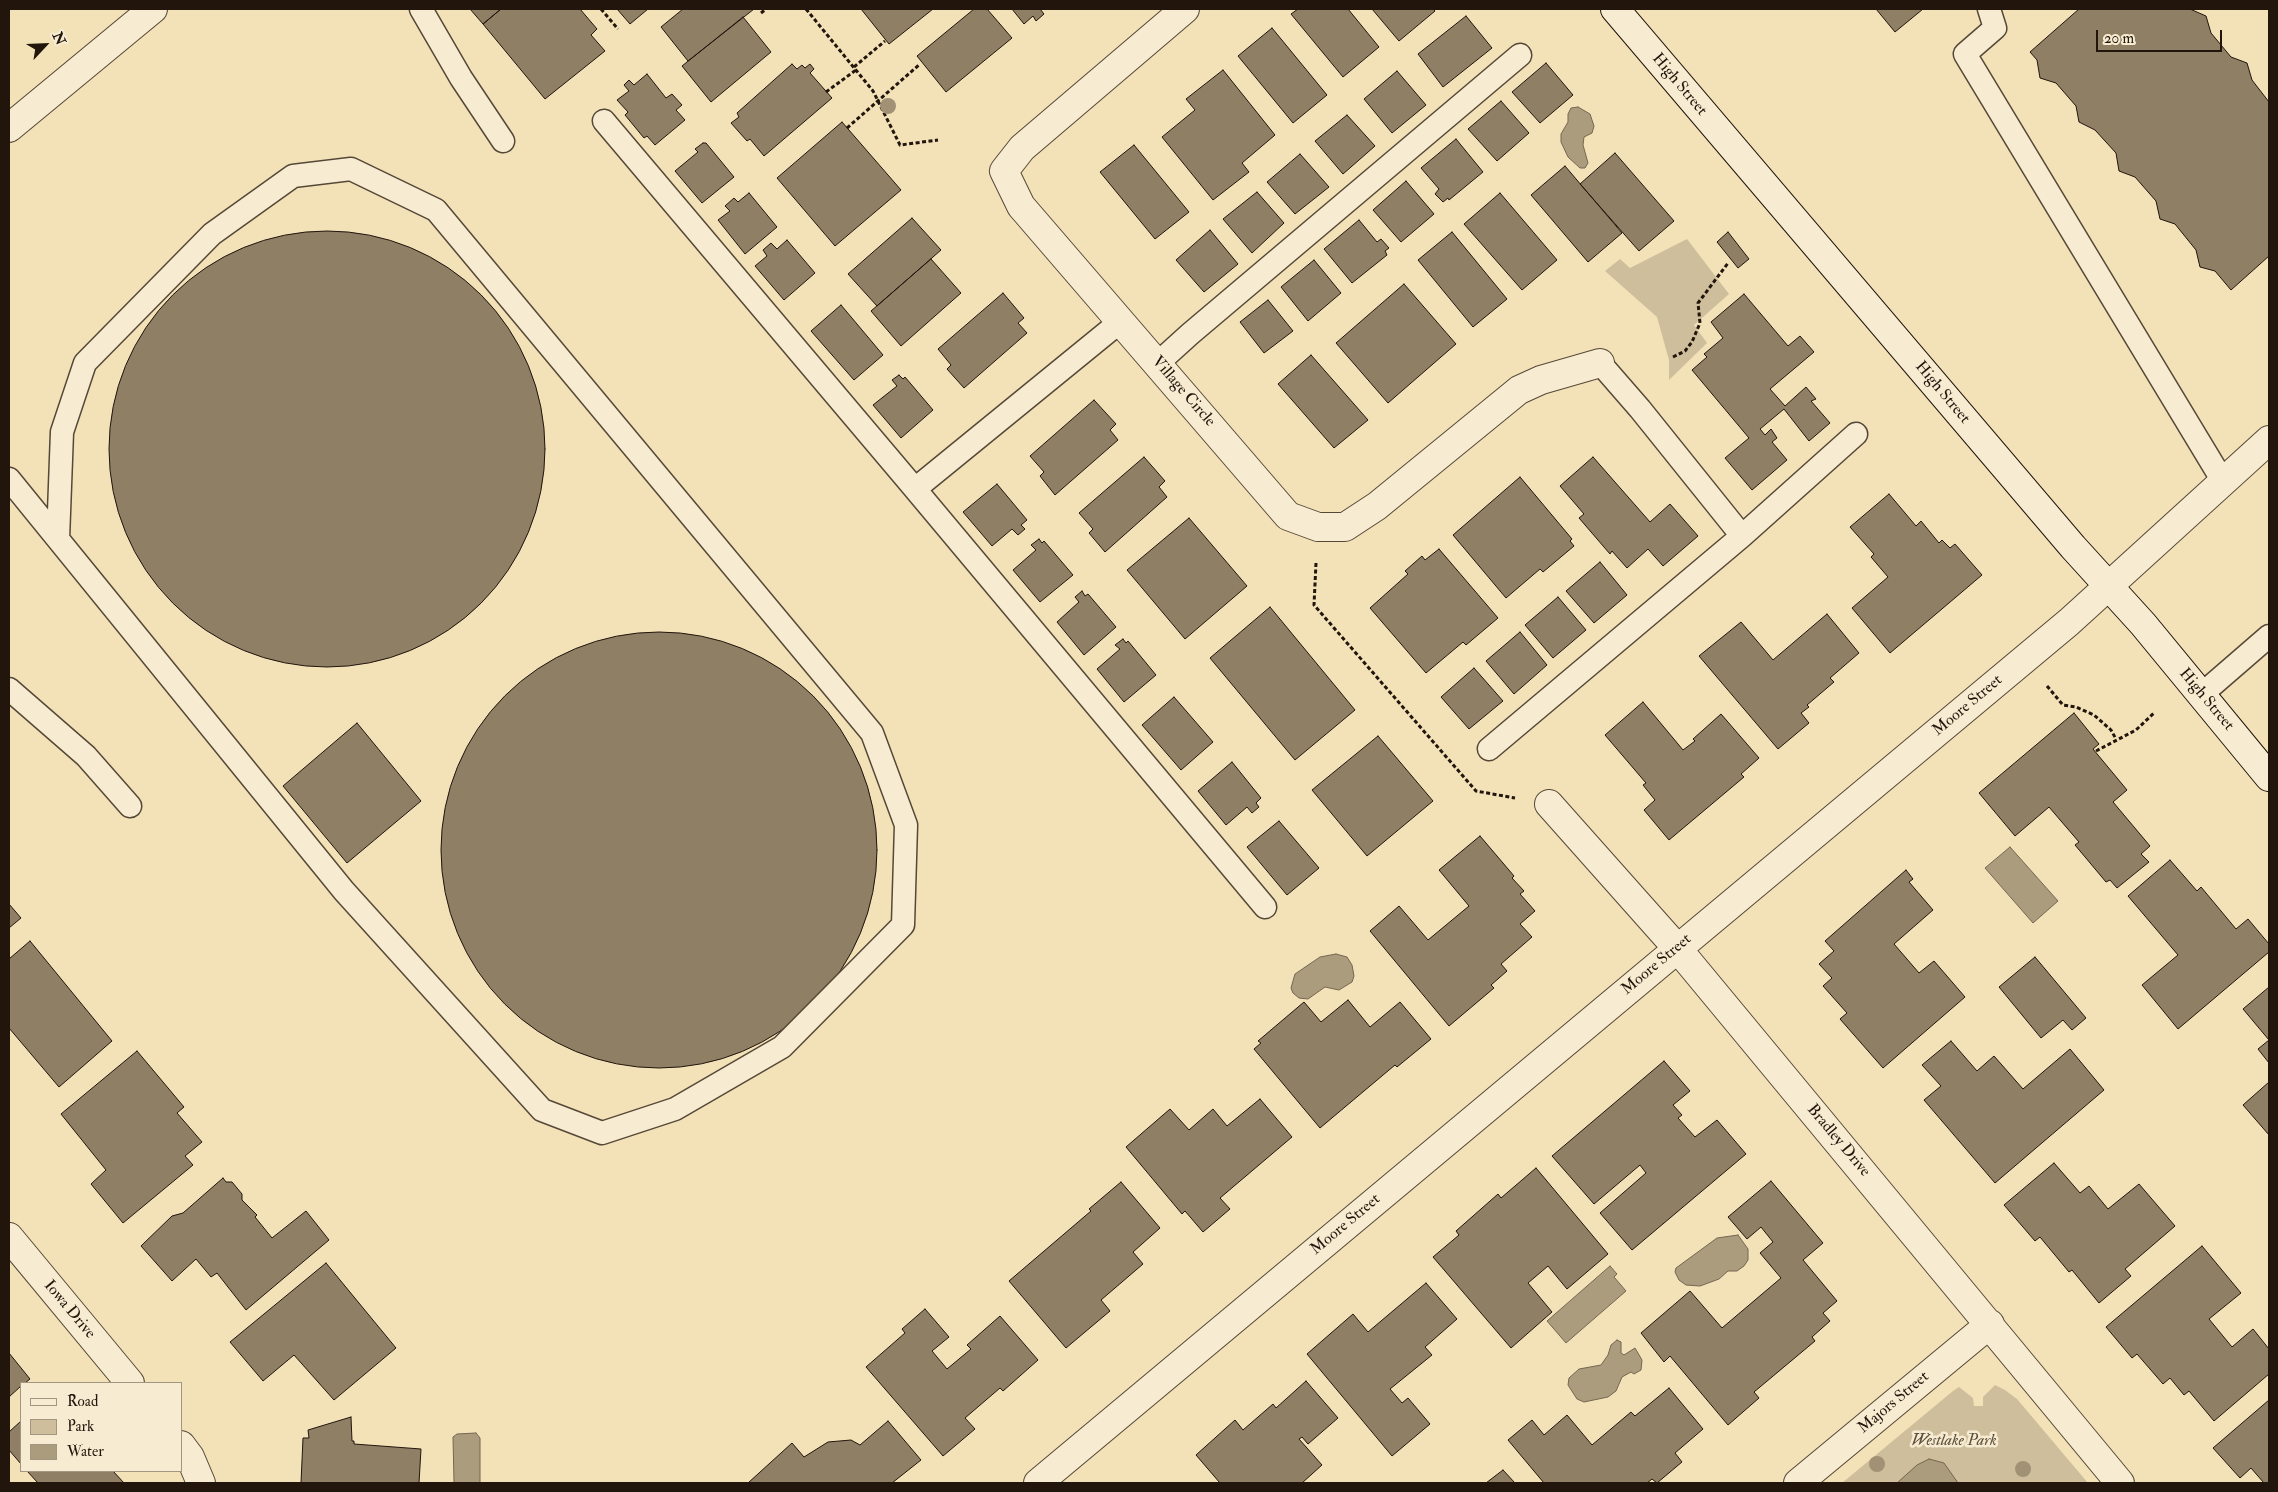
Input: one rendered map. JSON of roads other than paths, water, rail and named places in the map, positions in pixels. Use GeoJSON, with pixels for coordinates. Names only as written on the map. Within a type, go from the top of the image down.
{"type":"FeatureCollection","features":[{"type":"Feature","properties":{"kind":"street"},"geometry":{"type":"LineString","coordinates":[[9,128],[153,9]]}},
{"type":"Feature","properties":{"kind":"street","name":"Village Circle"},"geometry":{"type":"LineString","coordinates":[[1185,9],[1022,148],[1004,171],[1021,206],[1288,516],[1318,527],[1345,527],[1377,506],[1519,390],[1541,380],[1600,363]]}},
{"type":"Feature","properties":{"kind":"street","name":"High Street"},"geometry":{"type":"LineString","coordinates":[[1615,9],[1790,216],[2202,694],[2269,776]]}},
{"type":"Feature","properties":{"kind":"street","name":"Moore Street"},"geometry":{"type":"LineString","coordinates":[[1038,1483],[2109,587],[2269,440]]}},
{"type":"Feature","properties":{"kind":"street","name":"Bradley Drive"},"geometry":{"type":"LineString","coordinates":[[1549,804],[1677,948],[2120,1483]]}},
{"type":"Feature","properties":{"kind":"street","name":"Iowa Drive"},"geometry":{"type":"LineString","coordinates":[[9,1237],[129,1382]]}},
{"type":"Feature","properties":{"kind":"street","name":"Majors Street"},"geometry":{"type":"LineString","coordinates":[[1798,1483],[1990,1324]]}},
{"type":"Feature","properties":{"kind":"street"},"geometry":{"type":"LineString","coordinates":[[182,1446],[190,1457],[202,1483]]}},
{"type":"Feature","properties":{"kind":"lane"},"geometry":{"type":"LineString","coordinates":[[421,9],[461,78],[503,141]]}},
{"type":"Feature","properties":{"kind":"lane"},"geometry":{"type":"LineString","coordinates":[[1989,9],[1994,28],[1966,54],[2224,483]]}},
{"type":"Feature","properties":{"kind":"lane"},"geometry":{"type":"LineString","coordinates":[[1158,364],[1190,334],[1520,55]]}},
{"type":"Feature","properties":{"kind":"lane"},"geometry":{"type":"LineString","coordinates":[[604,121],[1265,907]]}},
{"type":"Feature","properties":{"kind":"lane"},"geometry":{"type":"LineString","coordinates":[[9,479],[344,891],[542,1110],[602,1133],[674,1109],[782,1047],[903,925],[906,825],[872,733],[436,210],[352,169],[293,176],[212,234],[85,363],[62,432],[58,539]]}},
{"type":"Feature","properties":{"kind":"lane"},"geometry":{"type":"LineString","coordinates":[[915,489],[1121,321]]}},
{"type":"Feature","properties":{"kind":"lane"},"geometry":{"type":"LineString","coordinates":[[1600,363],[1640,409],[1742,536]]}},
{"type":"Feature","properties":{"kind":"lane"},"geometry":{"type":"LineString","coordinates":[[1489,749],[1742,536],[1856,434]]}},
{"type":"Feature","properties":{"kind":"lane"},"geometry":{"type":"LineString","coordinates":[[2202,694],[2269,636]]}},
{"type":"Feature","properties":{"kind":"lane"},"geometry":{"type":"LineString","coordinates":[[9,689],[86,756],[130,806]]}},
{"type":"Feature","properties":{"kind":"water"},"geometry":{"type":"Polygon","coordinates":[[[1578,107],[1590,114],[1594,126],[1592,133],[1584,137],[1583,145],[1588,163],[1585,168],[1580,168],[1568,157],[1561,142],[1561,134],[1568,122],[1568,114],[1571,108],[1578,107]]]}},
{"type":"Feature","properties":{"kind":"water"},"geometry":{"type":"Polygon","coordinates":[[[2010,847],[2058,901],[2033,923],[1985,868],[2010,847]]]}},
{"type":"Feature","properties":{"kind":"water"},"geometry":{"type":"Polygon","coordinates":[[[1336,954],[1347,957],[1352,965],[1354,976],[1352,982],[1339,990],[1325,987],[1308,999],[1299,998],[1293,993],[1291,988],[1295,974],[1320,957],[1336,954]]]}},
{"type":"Feature","properties":{"kind":"water"},"geometry":{"type":"Polygon","coordinates":[[[1738,1235],[1748,1249],[1748,1260],[1744,1266],[1737,1271],[1728,1271],[1719,1279],[1700,1286],[1686,1285],[1679,1280],[1675,1272],[1676,1268],[1717,1238],[1738,1235]]]}},
{"type":"Feature","properties":{"kind":"water"},"geometry":{"type":"Polygon","coordinates":[[[1610,1266],[1617,1274],[1614,1277],[1626,1291],[1566,1343],[1547,1321],[1610,1266]]]}},
{"type":"Feature","properties":{"kind":"water"},"geometry":{"type":"Polygon","coordinates":[[[1617,1340],[1621,1342],[1621,1353],[1624,1355],[1635,1348],[1642,1360],[1641,1370],[1634,1374],[1631,1372],[1622,1377],[1616,1391],[1608,1397],[1584,1402],[1577,1399],[1568,1385],[1569,1378],[1579,1369],[1601,1365],[1608,1355],[1611,1345],[1617,1340]]]}},
{"type":"Feature","properties":{"kind":"water"},"geometry":{"type":"Polygon","coordinates":[[[476,1433],[480,1438],[480,1483],[452,1483],[454,1482],[453,1437],[457,1434],[476,1433]]]}},
{"type":"Feature","properties":{"kind":"water"},"geometry":{"type":"Polygon","coordinates":[[[1929,1459],[1944,1463],[1958,1483],[1897,1483],[1917,1465],[1929,1459]]]}},
{"type":"Feature","properties":{"kind":"park label","name":"Westlake Park"},"geometry":{"type":"Point","coordinates":[1954,1442]}}]}
